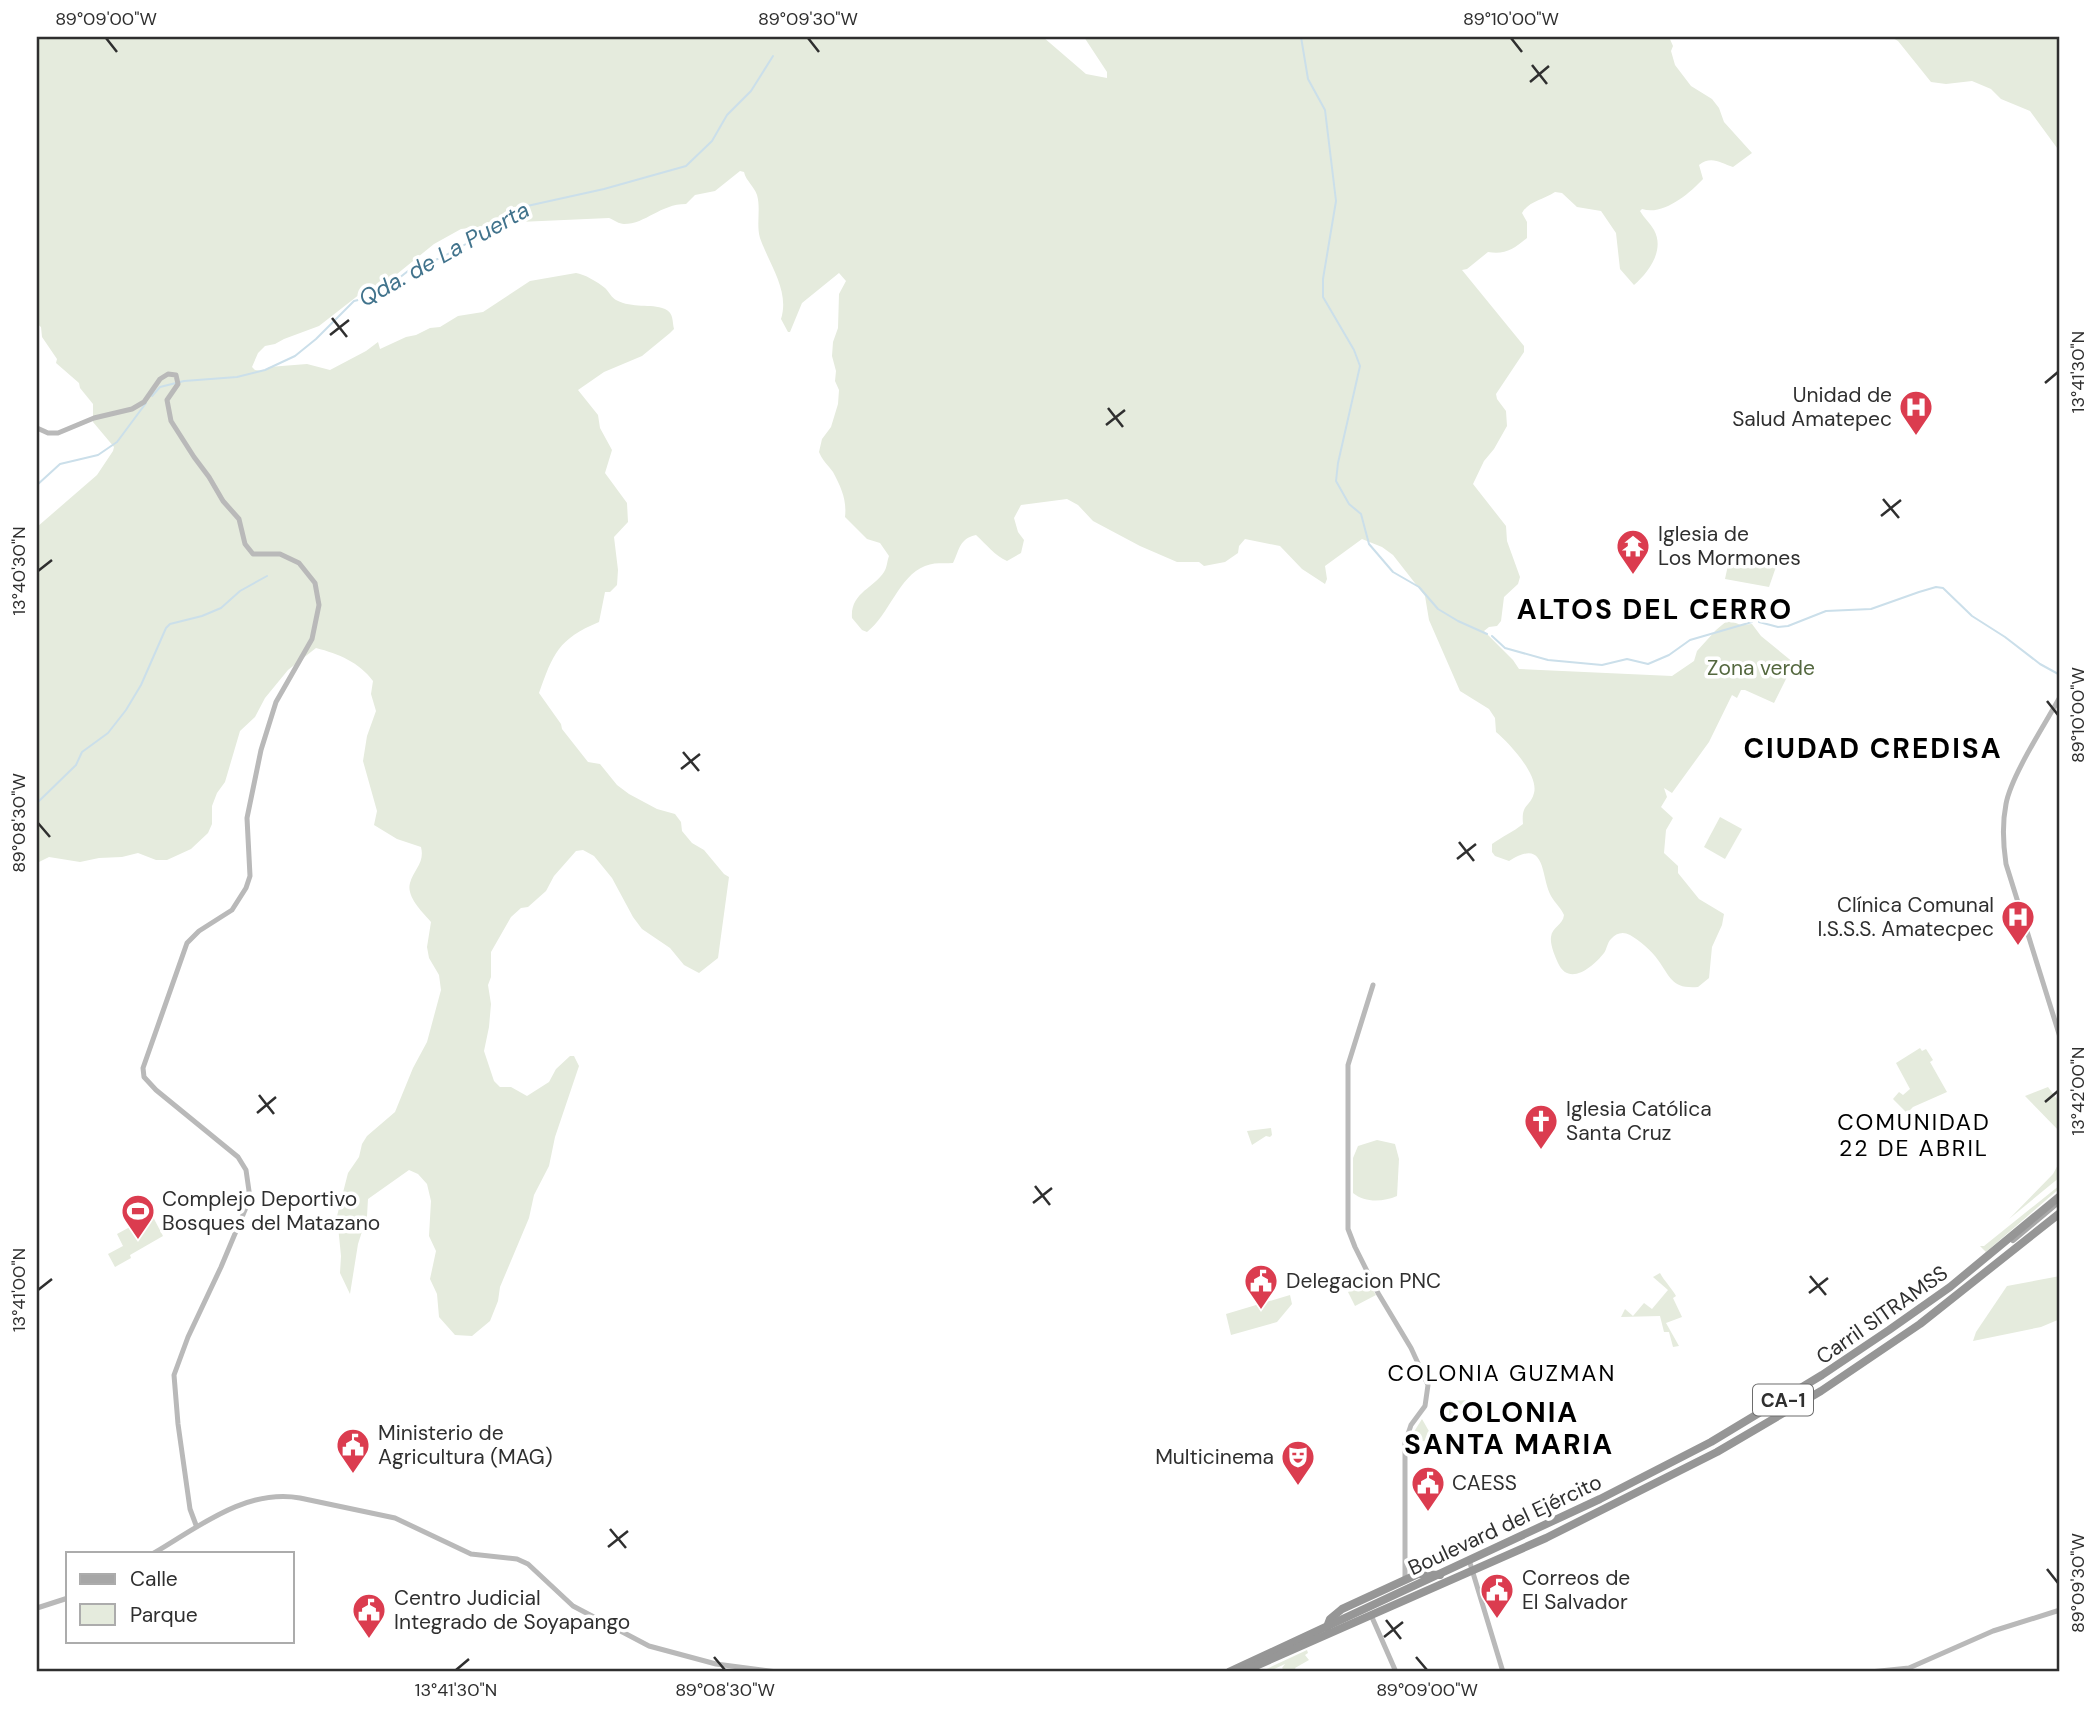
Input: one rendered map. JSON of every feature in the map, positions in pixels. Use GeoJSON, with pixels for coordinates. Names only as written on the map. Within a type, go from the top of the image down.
{"type":"FeatureCollection","features":[{"type":"Feature","properties":{"kind":"highway","name":"Boulevard del Ejército"},"geometry":{"type":"LineString","coordinates":[[1242,1672],[1327,1627],[1650,1475],[1772,1406],[1919,1310],[2060,1198]]}},
{"type":"Feature","properties":{"kind":"highway","name":"Boulevard del Ejército"},"geometry":{"type":"LineString","coordinates":[[1229,1672],[1371,1615],[1471,1567],[1487,1564],[1685,1470],[1795,1407],[1920,1324],[2060,1212]]}},
{"type":"Feature","properties":{"kind":"highway"},"geometry":{"type":"LineString","coordinates":[[1327,1627],[1338,1611],[1403,1581],[1423,1573],[1445,1573]]}},
{"type":"Feature","properties":{"kind":"highway"},"geometry":{"type":"LineString","coordinates":[[1221,1672],[1266,1658]]}},
{"type":"Feature","properties":{"kind":"highway"},"geometry":{"type":"LineString","coordinates":[[1250,1672],[1266,1658]]}},
{"type":"Feature","properties":{"kind":"main road","name":"Carril SITRAMSS"},"geometry":{"type":"LineString","coordinates":[[1487,1564],[1659,1481],[1763,1424],[1854,1367],[1985,1267],[2060,1198]]}},
{"type":"Feature","properties":{"kind":"main road","name":"Carril SITRAMSS"},"geometry":{"type":"LineString","coordinates":[[2002,1253],[2060,1212]]}},
{"type":"Feature","properties":{"kind":"main road","name":"Carril SITRAMSS"},"geometry":{"type":"LineString","coordinates":[[1445,1573],[1471,1567],[1628,1488],[1764,1415],[1885,1337],[1985,1267]]}},
{"type":"Feature","properties":{"kind":"street"},"geometry":{"type":"LineString","coordinates":[[37,428],[48,433],[58,433],[94,418],[132,409],[147,398],[160,379],[168,374],[176,375],[178,384],[167,400],[171,421],[223,501],[239,519],[247,548],[253,554],[272,552],[293,558],[306,569],[317,589],[319,605],[312,639],[276,702],[261,750],[247,818],[250,865],[246,888],[232,910],[194,934],[187,943],[143,1068],[144,1077],[156,1090],[238,1157],[246,1170],[250,1198],[188,1337],[174,1375],[181,1448],[190,1508],[196,1525]]}},
{"type":"Feature","properties":{"kind":"street"},"geometry":{"type":"LineString","coordinates":[[2060,697],[2027,756],[2006,802],[2003,841],[2006,864],[2060,1037]]}},
{"type":"Feature","properties":{"kind":"street"},"geometry":{"type":"LineString","coordinates":[[1373,985],[1348,1065],[1348,1229],[1378,1293],[1411,1348],[1428,1385],[1425,1406],[1411,1425],[1405,1443],[1406,1560],[1403,1581]]}},
{"type":"Feature","properties":{"kind":"street"},"geometry":{"type":"LineString","coordinates":[[156,1552],[196,1525],[257,1500],[288,1496],[395,1518],[471,1554],[517,1559],[528,1564],[573,1606],[649,1646],[716,1664],[777,1672]]}},
{"type":"Feature","properties":{"kind":"street"},"geometry":{"type":"LineString","coordinates":[[1406,1560],[1411,1569],[1423,1573]]}},
{"type":"Feature","properties":{"kind":"street"},"geometry":{"type":"LineString","coordinates":[[1471,1567],[1503,1672]]}},
{"type":"Feature","properties":{"kind":"street"},"geometry":{"type":"LineString","coordinates":[[37,1608],[66,1599]]}},
{"type":"Feature","properties":{"kind":"street"},"geometry":{"type":"LineString","coordinates":[[1870,1672],[1909,1668],[1993,1631],[2060,1610]]}},
{"type":"Feature","properties":{"kind":"street"},"geometry":{"type":"LineString","coordinates":[[1371,1615],[1396,1672]]}},
{"type":"Feature","properties":{"kind":"green space","name":"Zona verde"},"geometry":{"type":"Polygon","coordinates":[[[37,37],[1043,37],[1086,74],[1107,78],[1107,72],[1084,37],[1669,37],[1675,65],[1691,86],[1712,99],[1724,122],[1752,153],[1733,167],[1716,161],[1703,162],[1699,165],[1703,179],[1691,191],[1667,207],[1640,211],[1654,230],[1658,245],[1654,260],[1645,274],[1634,285],[1620,269],[1616,233],[1601,211],[1577,207],[1562,193],[1555,192],[1532,203],[1522,213],[1527,222],[1527,238],[1509,250],[1488,252],[1462,270],[1524,346],[1524,352],[1496,394],[1506,411],[1507,426],[1484,461],[1473,484],[1506,526],[1507,541],[1520,577],[1518,584],[1504,597],[1501,621],[1497,626],[1484,631],[1519,669],[1672,676],[1694,661],[1697,651],[1728,620],[1741,625],[1752,624],[1761,636],[1794,663],[1774,703],[1745,690],[1741,690],[1737,698],[1732,695],[1709,742],[1672,793],[1664,788],[1667,797],[1661,807],[1673,818],[1666,830],[1664,853],[1678,866],[1678,873],[1699,899],[1724,914],[1712,947],[1709,978],[1698,987],[1677,984],[1649,949],[1634,937],[1622,933],[1613,937],[1604,953],[1588,969],[1574,974],[1563,970],[1551,940],[1553,931],[1564,915],[1551,896],[1540,862],[1530,853],[1509,861],[1495,856],[1492,852],[1492,844],[1523,824],[1525,809],[1534,793],[1532,777],[1515,751],[1496,732],[1495,718],[1489,709],[1460,691],[1429,620],[1425,596],[1393,555],[1382,547],[1362,539],[1325,566],[1325,584],[1302,569],[1280,546],[1245,539],[1239,546],[1238,553],[1225,562],[1204,566],[1199,562],[1177,562],[1093,521],[1078,505],[1067,499],[1021,505],[1014,518],[1018,532],[1024,540],[1021,553],[1007,561],[976,535],[966,539],[953,563],[929,565],[908,578],[882,616],[867,632],[852,618],[852,610],[859,597],[880,578],[886,569],[889,556],[880,543],[867,539],[845,517],[841,488],[819,452],[838,404],[839,390],[835,381],[836,371],[832,356],[838,328],[839,294],[846,281],[839,273],[802,303],[788,332],[781,319],[781,288],[760,238],[757,195],[744,172],[740,171],[715,191],[695,195],[686,204],[668,207],[632,223],[622,224],[609,218],[519,222],[491,228],[486,226],[461,229],[434,244],[381,287],[360,294],[319,326],[265,346],[258,353],[252,367],[264,371],[269,367],[307,364],[330,370],[378,342],[380,349],[430,328],[440,327],[458,316],[483,312],[530,281],[576,273],[599,283],[622,303],[659,307],[670,313],[674,329],[670,333],[642,356],[604,372],[578,390],[598,415],[600,428],[612,450],[605,473],[627,503],[628,522],[614,537],[617,585],[610,592],[605,592],[599,622],[574,635],[559,649],[539,693],[588,762],[600,764],[617,785],[629,794],[657,809],[675,814],[681,822],[682,831],[692,843],[704,850],[729,877],[718,958],[699,973],[684,965],[670,948],[642,929],[612,878],[594,856],[583,850],[576,851],[554,876],[546,891],[528,907],[521,908],[511,917],[491,952],[491,977],[488,985],[491,1004],[484,1051],[494,1081],[500,1087],[511,1087],[527,1096],[549,1082],[556,1069],[570,1056],[574,1056],[579,1066],[555,1137],[549,1166],[534,1195],[529,1218],[500,1287],[490,1321],[472,1336],[455,1335],[439,1317],[437,1294],[430,1279],[436,1251],[429,1236],[431,1201],[427,1184],[418,1174],[409,1170],[368,1199],[367,1216],[358,1244],[350,1294],[340,1273],[337,1216],[348,1173],[359,1157],[367,1136],[395,1112],[427,1042],[441,990],[439,975],[429,958],[427,947],[431,922],[416,904],[409,888],[420,862],[421,847],[397,839],[374,825],[377,811],[363,761],[367,736],[376,711],[371,694],[373,681],[348,660],[316,648],[288,670],[265,698],[255,717],[240,731],[225,782],[212,806],[212,824],[208,833],[191,849],[167,860],[156,860],[138,853],[80,862],[49,857],[37,863],[37,527],[97,475],[114,447],[93,422],[93,404],[79,383],[56,363],[57,359],[42,337],[41,327],[37,324],[37,37]]]}},
{"type":"Feature","properties":{"kind":"green space"},"geometry":{"type":"Polygon","coordinates":[[[1891,37],[2060,37],[2060,152],[2030,111],[2001,99],[1991,89],[1972,81],[1946,84],[1931,82],[1898,41],[1891,37]]]}},
{"type":"Feature","properties":{"kind":"green space"},"geometry":{"type":"Polygon","coordinates":[[[1730,556],[1777,564],[1769,587],[1725,579],[1730,556]]]}},
{"type":"Feature","properties":{"kind":"green space"},"geometry":{"type":"Polygon","coordinates":[[[1720,817],[1742,829],[1725,859],[1704,847],[1720,817]]]}},
{"type":"Feature","properties":{"kind":"green space"},"geometry":{"type":"Polygon","coordinates":[[[1920,1048],[1922,1051],[1926,1049],[1933,1060],[1930,1062],[1947,1092],[1913,1107],[1907,1113],[1893,1099],[1899,1092],[1903,1095],[1910,1089],[1896,1063],[1920,1048]]]}},
{"type":"Feature","properties":{"kind":"green space"},"geometry":{"type":"Polygon","coordinates":[[[2048,1087],[2060,1103],[2060,1132],[2025,1096],[2048,1087]]]}},
{"type":"Feature","properties":{"kind":"green space"},"geometry":{"type":"Polygon","coordinates":[[[1271,1128],[1270,1137],[1266,1136],[1252,1145],[1247,1131],[1271,1128]]]}},
{"type":"Feature","properties":{"kind":"green space"},"geometry":{"type":"Polygon","coordinates":[[[1377,1140],[1395,1144],[1399,1159],[1397,1196],[1363,1199],[1353,1193],[1353,1158],[1358,1146],[1377,1140]]]}},
{"type":"Feature","properties":{"kind":"green space"},"geometry":{"type":"Polygon","coordinates":[[[2060,1161],[2060,1177],[2009,1219],[2053,1174],[2060,1161]]]}},
{"type":"Feature","properties":{"kind":"green space"},"geometry":{"type":"Polygon","coordinates":[[[2060,1185],[2060,1188],[1986,1252],[1980,1246],[1984,1246],[2060,1185]]]}},
{"type":"Feature","properties":{"kind":"green space","name":"Complejo Deportivo Bosques del Matazano"},"geometry":{"type":"Polygon","coordinates":[[[152,1215],[163,1236],[115,1267],[108,1254],[123,1246],[117,1234],[152,1215]]]}},
{"type":"Feature","properties":{"kind":"green space"},"geometry":{"type":"Polygon","coordinates":[[[1660,1273],[1676,1296],[1673,1298],[1682,1317],[1666,1323],[1679,1346],[1673,1347],[1669,1332],[1664,1332],[1660,1316],[1621,1317],[1625,1309],[1633,1316],[1644,1303],[1652,1309],[1668,1290],[1653,1277],[1660,1273]]]}},
{"type":"Feature","properties":{"kind":"green space"},"geometry":{"type":"Polygon","coordinates":[[[2060,1276],[2060,1319],[2041,1327],[1973,1341],[1976,1332],[2007,1286],[2060,1276]]]}},
{"type":"Feature","properties":{"kind":"green space"},"geometry":{"type":"Polygon","coordinates":[[[1365,1277],[1376,1295],[1355,1306],[1348,1292],[1365,1277]]]}},
{"type":"Feature","properties":{"kind":"green space"},"geometry":{"type":"Polygon","coordinates":[[[1290,1295],[1292,1304],[1277,1322],[1231,1335],[1226,1314],[1290,1295]]]}},
{"type":"Feature","properties":{"kind":"green space"},"geometry":{"type":"Polygon","coordinates":[[[1471,1400],[1472,1419],[1449,1420],[1449,1401],[1471,1400]]]}},
{"type":"Feature","properties":{"kind":"green space"},"geometry":{"type":"Polygon","coordinates":[[[1422,1419],[1430,1433],[1427,1442],[1410,1438],[1422,1419]]]}},
{"type":"Feature","properties":{"kind":"green space"},"geometry":{"type":"Polygon","coordinates":[[[1307,1650],[1305,1655],[1309,1660],[1295,1668],[1297,1672],[1285,1671],[1282,1668],[1285,1664],[1268,1672],[1260,1672],[1307,1650]]]}},
{"type":"Feature","properties":{"kind":"waterway"},"geometry":{"type":"LineString","coordinates":[[1301,37],[1308,79],[1325,110],[1336,201],[1323,279],[1323,297],[1354,350],[1360,366],[1336,481],[1349,504],[1361,514],[1369,544],[1393,572],[1419,587],[1438,609],[1487,634]]}},
{"type":"Feature","properties":{"kind":"waterway","name":"Qda. de La Puerta"},"geometry":{"type":"LineString","coordinates":[[152,396],[160,387],[184,381],[237,377],[265,370],[295,356],[354,301],[371,297],[413,267],[441,258],[473,240],[518,208],[604,189],[686,166],[712,141],[727,115],[751,91],[773,56]]}},
{"type":"Feature","properties":{"kind":"waterway","name":"Qda. de La Puerta"},"geometry":{"type":"LineString","coordinates":[[37,485],[60,464],[98,455],[117,442],[146,403]]}},
{"type":"Feature","properties":{"kind":"waterway"},"geometry":{"type":"LineString","coordinates":[[37,803],[76,765],[82,752],[108,733],[126,710],[170,624],[221,608],[240,591],[267,576]]}},
{"type":"Feature","properties":{"kind":"waterway"},"geometry":{"type":"LineString","coordinates":[[1759,622],[1778,627],[1788,626],[1826,611],[1871,609],[1936,587],[1943,588],[1972,616],[2060,675]]}},
{"type":"Feature","properties":{"kind":"waterway"},"geometry":{"type":"LineString","coordinates":[[1492,636],[1505,648],[1548,660],[1602,665],[1627,659],[1648,664],[1669,655],[1690,640],[1752,622]]}},
{"type":"Feature","properties":{"kind":"place","name":"Unidad de Salud Amatepec"},"geometry":{"type":"Point","coordinates":[1916,437]}},
{"type":"Feature","properties":{"kind":"place","name":"Iglesia de Los Mormones"},"geometry":{"type":"Point","coordinates":[1633,576]}},
{"type":"Feature","properties":{"kind":"place","name":"Clínica Comunal I.S.S.S. Amatecpec"},"geometry":{"type":"Point","coordinates":[2018,947]}},
{"type":"Feature","properties":{"kind":"place","name":"Iglesia Católica Santa Cruz"},"geometry":{"type":"Point","coordinates":[1541,1151]}},
{"type":"Feature","properties":{"kind":"place","name":"Complejo Deportivo Bosques del Matazano"},"geometry":{"type":"Point","coordinates":[138,1241]}},
{"type":"Feature","properties":{"kind":"place","name":"Delegacion PNC"},"geometry":{"type":"Point","coordinates":[1261,1311]}},
{"type":"Feature","properties":{"kind":"place","name":"Ministerio de Agricultura (MAG)"},"geometry":{"type":"Point","coordinates":[353,1475]}},
{"type":"Feature","properties":{"kind":"place","name":"Multicinema"},"geometry":{"type":"Point","coordinates":[1298,1487]}},
{"type":"Feature","properties":{"kind":"place","name":"CAESS"},"geometry":{"type":"Point","coordinates":[1428,1513]}},
{"type":"Feature","properties":{"kind":"place","name":"Correos de El Salvador"},"geometry":{"type":"Point","coordinates":[1497,1620]}},
{"type":"Feature","properties":{"kind":"place","name":"Centro Judicial Integrado de Soyapango"},"geometry":{"type":"Point","coordinates":[369,1640]}},
{"type":"Feature","properties":{"kind":"district","name":"ALTOS DEL CERRO"},"geometry":{"type":"Point","coordinates":[1655,609]}},
{"type":"Feature","properties":{"kind":"district","name":"CIUDAD CREDISA"},"geometry":{"type":"Point","coordinates":[1873,748]}},
{"type":"Feature","properties":{"kind":"district","name":"COMUNIDAD 22 DE ABRIL"},"geometry":{"type":"Point","coordinates":[1914,1135]}},
{"type":"Feature","properties":{"kind":"district","name":"COLONIA GUZMAN"},"geometry":{"type":"Point","coordinates":[1502,1373]}},
{"type":"Feature","properties":{"kind":"district","name":"COLONIA SANTA MARIA"},"geometry":{"type":"Point","coordinates":[1509,1428]}}]}
